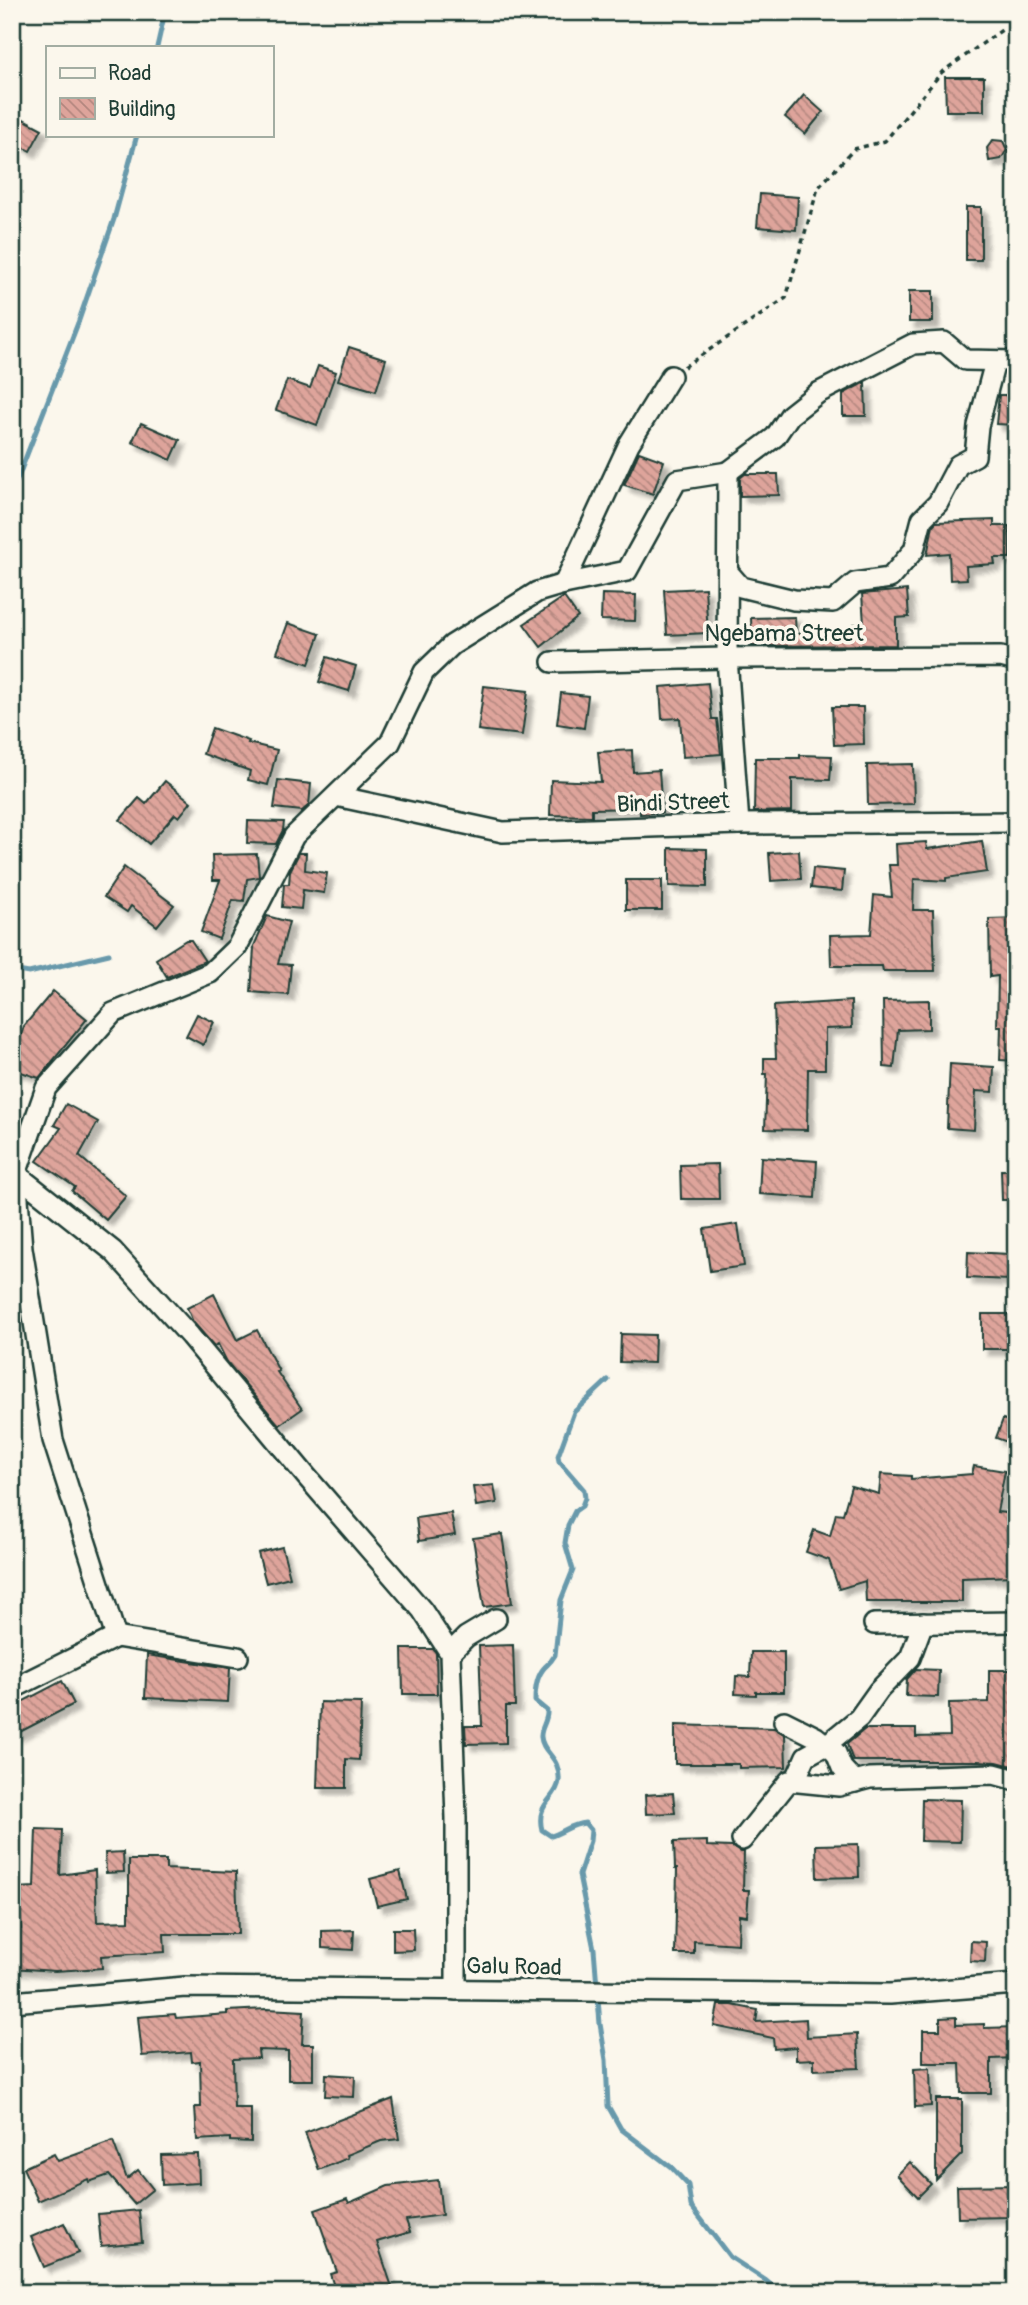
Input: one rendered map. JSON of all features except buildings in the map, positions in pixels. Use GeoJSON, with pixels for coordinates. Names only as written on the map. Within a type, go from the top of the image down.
{"type":"FeatureCollection","features":[{"type":"Feature","properties":{"kind":"street"},"geometry":{"type":"LineString","coordinates":[[116,1637],[53,1440],[17,1252],[16,1174],[46,1088],[113,1013],[211,973],[237,947],[294,836],[390,743],[424,671],[453,645],[537,593],[564,584],[628,571],[677,480],[728,472],[775,437],[790,415],[818,393],[913,344],[944,342],[965,360],[1016,361]]}},
{"type":"Feature","properties":{"kind":"street"},"geometry":{"type":"LineString","coordinates":[[728,572],[741,587],[794,600],[833,603],[855,583],[890,579],[914,550],[922,519],[938,503],[958,465],[975,456],[978,426],[995,362]]}},
{"type":"Feature","properties":{"kind":"street"},"geometry":{"type":"LineString","coordinates":[[564,584],[629,444],[671,376]]}},
{"type":"Feature","properties":{"kind":"street"},"geometry":{"type":"LineString","coordinates":[[728,472],[727,658],[740,824]]}},
{"type":"Feature","properties":{"kind":"street","name":"Ngebama Street"},"geometry":{"type":"LineString","coordinates":[[552,662],[1001,657],[1016,661]]}},
{"type":"Feature","properties":{"kind":"street","name":"Bindi Street"},"geometry":{"type":"LineString","coordinates":[[335,796],[503,832],[740,824],[1016,822]]}},
{"type":"Feature","properties":{"kind":"street"},"geometry":{"type":"LineString","coordinates":[[16,1174],[113,1251],[190,1336],[422,1610],[450,1653],[456,1818],[456,1990]]}},
{"type":"Feature","properties":{"kind":"street"},"geometry":{"type":"LineString","coordinates":[[450,1653],[466,1637],[496,1619]]}},
{"type":"Feature","properties":{"kind":"street"},"geometry":{"type":"LineString","coordinates":[[874,1624],[1016,1622]]}},
{"type":"Feature","properties":{"kind":"street"},"geometry":{"type":"LineString","coordinates":[[795,1781],[806,1756],[826,1745],[859,1718],[879,1690],[910,1658],[923,1623]]}},
{"type":"Feature","properties":{"kind":"street"},"geometry":{"type":"LineString","coordinates":[[12,1689],[116,1637],[238,1657]]}},
{"type":"Feature","properties":{"kind":"street"},"geometry":{"type":"LineString","coordinates":[[785,1721],[816,1737],[836,1752],[842,1768],[855,1782]]}},
{"type":"Feature","properties":{"kind":"street"},"geometry":{"type":"LineString","coordinates":[[742,1840],[789,1780],[839,1786],[870,1778],[994,1774],[1016,1780]]}},
{"type":"Feature","properties":{"kind":"street","name":"Galu Road"},"geometry":{"type":"LineString","coordinates":[[12,2002],[185,1987],[890,1994],[1016,1983]]}},
{"type":"Feature","properties":{"kind":"path"},"geometry":{"type":"LineString","coordinates":[[671,376],[786,298],[818,188],[854,149],[885,141],[942,72],[1016,19]]}},
{"type":"Feature","properties":{"kind":"waterway"},"geometry":{"type":"LineString","coordinates":[[157,46],[165,12]]}},
{"type":"Feature","properties":{"kind":"waterway"},"geometry":{"type":"LineString","coordinates":[[12,493],[78,323],[114,219],[137,136]]}},
{"type":"Feature","properties":{"kind":"waterway"},"geometry":{"type":"LineString","coordinates":[[12,970],[29,973],[109,954]]}},
{"type":"Feature","properties":{"kind":"waterway"},"geometry":{"type":"LineString","coordinates":[[608,1380],[574,1412],[558,1456],[559,1461],[584,1490],[585,1498],[568,1525],[565,1543],[573,1570],[561,1600],[555,1655],[541,1672],[536,1688],[535,1701],[547,1711],[541,1734],[542,1742],[559,1773],[555,1792],[541,1813],[542,1830],[551,1836],[585,1823],[591,1830],[579,1875],[594,1949],[608,2106],[621,2129],[671,2167],[688,2185],[691,2206],[730,2257],[780,2293]]}}]}
